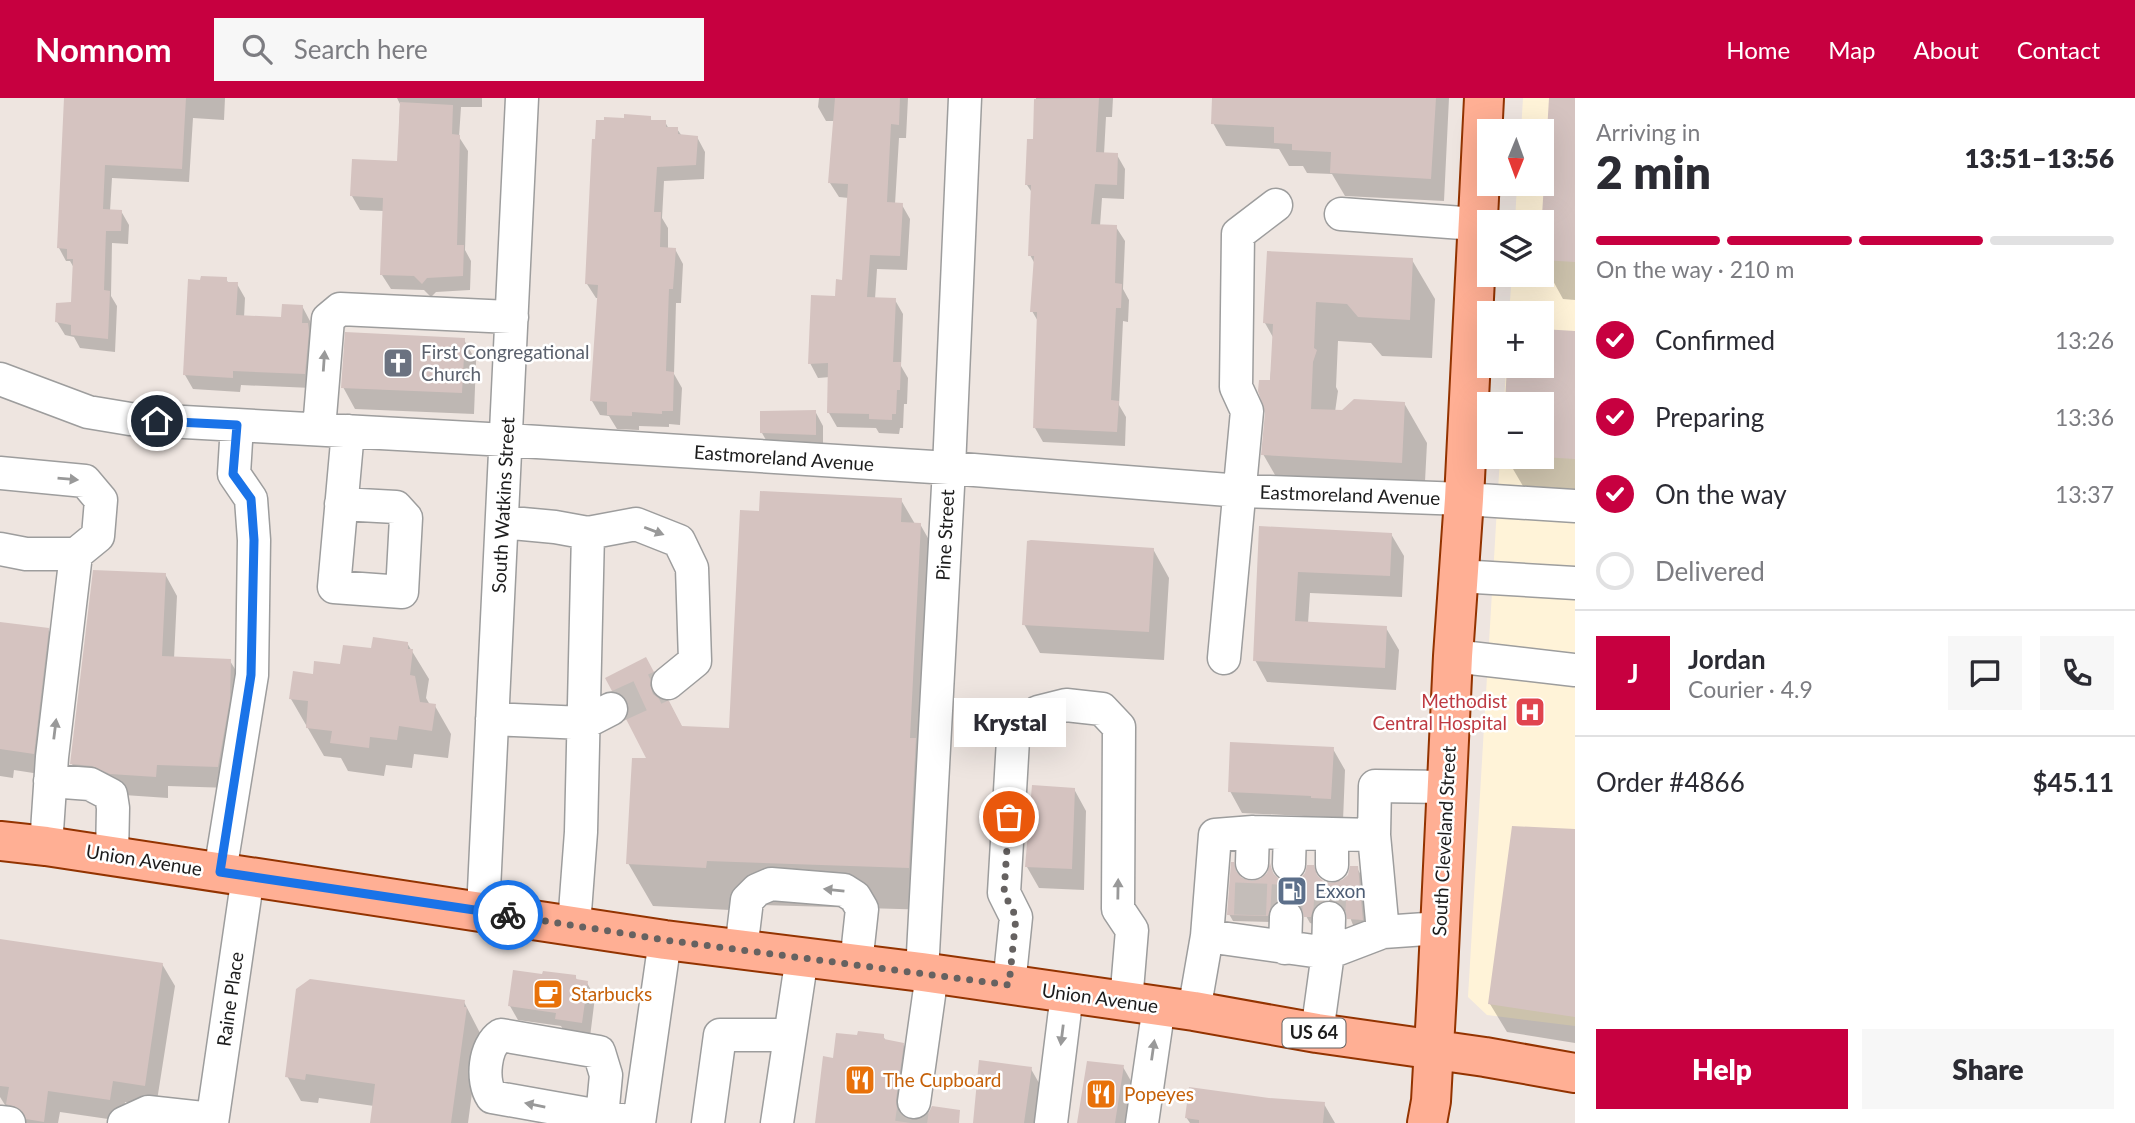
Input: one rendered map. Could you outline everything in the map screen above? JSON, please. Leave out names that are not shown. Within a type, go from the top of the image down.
[{"type":"main road","name":"South Cleveland Street","points":[[1427,1123],[1434,1050],[1484,98]]},
{"type":"main road","name":"Union Avenue","points":[[0,841],[665,940],[1159,1006],[1317,1034],[1575,1073]]},
{"type":"street","name":"South Watkins Street","points":[[483,911],[522,98]]},
{"type":"street","name":"Pine Street","points":[[914,1102],[927,973],[965,98]]},
{"type":"street","points":[[1224,658],[1247,411],[1236,387],[1238,234],[1276,205]]},
{"type":"street","points":[[1341,214],[1476,224]]},
{"type":"street","points":[[341,504],[333,430],[327,318],[340,309],[512,317]]},
{"type":"street","name":"Eastmoreland Avenue","points":[[0,379],[88,412],[130,419],[949,468],[1241,491],[1575,506]]},
{"type":"street","name":"Raine Place","points":[[212,1121],[251,675],[254,540],[251,499],[233,474],[237,425]]},
{"type":"street","points":[[0,474],[85,481],[101,500],[98,536],[76,554],[26,554],[0,550]]},
{"type":"street","points":[[502,522],[588,533],[636,524],[679,541],[692,568],[695,661],[668,683]]},
{"type":"street","points":[[574,925],[581,832],[597,716],[588,533]]},
{"type":"street","points":[[46,846],[50,781],[76,554]]},
{"type":"street","points":[[1458,576],[1575,583]]},
{"type":"street","points":[[1453,656],[1575,670]]},
{"type":"street","points":[[1009,985],[1016,917],[1004,893],[1013,740],[1038,712],[1066,705],[1102,709],[1119,727],[1118,909],[1132,930],[1159,1006]]},
{"type":"street","points":[[492,719],[597,716]]},
{"type":"street","points":[[50,781],[90,784],[111,795],[111,856]]},
{"type":"street","points":[[1383,932],[1374,835],[1375,786],[1446,787]]},
{"type":"street","points":[[1145,1108],[1159,1006],[1207,936],[1215,835],[1253,847],[1290,833],[1374,835]]},
{"type":"street","points":[[1289,864],[1290,833]]},
{"type":"street","points":[[1332,834],[1332,865]]},
{"type":"street","points":[[741,950],[747,900],[757,890],[771,884],[844,890],[855,897],[862,909],[856,964]]},
{"type":"street","points":[[1285,948],[1286,916]]},
{"type":"street","points":[[1317,1034],[1328,953],[1329,918]]},
{"type":"street","points":[[1207,936],[1250,929],[1285,948],[1328,953],[1383,932],[1440,928]]},
{"type":"street","points":[[602,1117],[639,1123],[665,940]]},
{"type":"street","points":[[777,1123],[802,957]]},
{"type":"street","points":[[1051,1123],[1067,993]]},
{"type":"street","points":[[708,1123],[720,1035],[790,1035]]},
{"type":"street","points":[[125,1123],[148,1112],[212,1121]]},
{"type":"street","points":[[0,1122],[9,1123]]},
{"type":"shaded area","name":"Methodist Central Hospital","points":[[1523,98],[1575,98],[1575,1026],[1487,1015],[1468,997],[1499,469],[1554,469],[1554,392],[1505,392],[1505,378],[1554,378],[1554,301],[1510,301],[1511,287],[1554,287],[1554,210],[1516,210],[1516,196],[1554,196],[1554,119],[1522,119]]},
{"type":"building","points":[[64,98],[186,98],[182,169],[105,165],[103,209],[122,210],[121,231],[106,231],[104,290],[110,291],[108,339],[71,335],[71,325],[55,322],[56,303],[71,302],[73,259],[67,259],[67,249],[57,248]]},
{"type":"building","points":[[835,98],[900,98],[899,125],[891,124],[887,202],[903,203],[900,256],[870,255],[867,297],[896,298],[893,362],[901,362],[900,390],[897,390],[896,414],[892,414],[892,420],[869,419],[869,414],[827,413],[828,363],[808,364],[811,295],[835,296],[836,279],[842,280],[848,184],[828,183]]},
{"type":"building","points":[[1099,98],[1096,152],[1118,153],[1117,185],[1095,184],[1091,224],[1117,225],[1115,283],[1122,284],[1121,308],[1116,308],[1111,400],[1119,401],[1117,432],[1033,428],[1037,312],[1030,312],[1034,256],[1028,256],[1031,185],[1025,185],[1027,139],[1033,139],[1034,99]]},
{"type":"building","points":[[1212,98],[1436,98],[1431,179],[1330,173],[1331,152],[1292,150],[1292,144],[1274,143],[1274,127],[1211,124]]},
{"type":"building","points":[[1549,98],[1575,98],[1575,262],[1554,261],[1554,210],[1542,210],[1543,196],[1554,196],[1554,119],[1548,119]]},
{"type":"building","points":[[400,102],[453,105],[452,134],[460,135],[457,245],[464,245],[463,276],[427,278],[422,284],[414,276],[380,275],[383,198],[350,196],[352,159],[397,161]]},
{"type":"building","points":[[624,114],[651,116],[651,120],[666,120],[666,127],[678,127],[678,134],[698,136],[696,165],[657,167],[654,212],[661,212],[660,247],[676,248],[673,289],[669,289],[666,371],[674,372],[673,411],[662,411],[662,414],[632,412],[632,416],[607,415],[607,402],[590,401],[598,285],[585,284],[592,139],[595,139],[596,120],[604,120],[604,117],[624,118]]},
{"type":"building","points":[[1267,251],[1413,258],[1410,320],[1358,317],[1347,304],[1316,302],[1314,348],[1317,350],[1313,362],[1311,409],[1342,410],[1354,399],[1405,402],[1402,463],[1261,455],[1265,413],[1258,391],[1259,380],[1270,380],[1273,324],[1263,323]]},
{"type":"building","points":[[201,276],[227,277],[227,282],[238,282],[236,315],[281,317],[282,304],[303,305],[302,323],[308,323],[309,331],[305,374],[233,371],[233,378],[183,375],[188,279],[200,280]]},
{"type":"building","points":[[1554,330],[1575,331],[1575,459],[1554,458],[1554,392],[1506,392],[1506,378],[1554,378]]},
{"type":"building","name":"First Congregational Church","points":[[345,332],[465,338],[462,393],[341,388]]},
{"type":"building","points":[[816,410],[816,435],[760,433],[760,411]]},
{"type":"building","points":[[760,491],[902,498],[901,522],[921,523],[910,738],[916,738],[909,868],[707,861],[706,868],[626,864],[632,758],[646,758],[626,719],[628,701],[621,694],[612,691],[605,678],[646,657],[654,672],[650,685],[653,694],[661,700],[669,701],[682,726],[729,728],[740,510],[759,511]]},
{"type":"building","points":[[1259,526],[1392,533],[1390,576],[1298,572],[1295,621],[1387,626],[1385,668],[1253,661]]},
{"type":"building","points":[[1027,541],[1154,548],[1149,632],[1022,625]]},
{"type":"building","points":[[93,570],[166,573],[162,656],[231,659],[230,699],[218,767],[157,765],[156,777],[110,774],[92,766],[70,764]]},
{"type":"building","points":[[0,622],[49,628],[34,754],[0,749]]},
{"type":"building","points":[[373,637],[408,642],[408,649],[413,649],[410,675],[415,676],[420,702],[436,704],[432,731],[399,726],[397,740],[370,737],[369,748],[330,743],[332,731],[306,728],[308,701],[289,699],[293,671],[313,674],[314,661],[340,664],[343,645],[371,648]]},
{"type":"building","points":[[1230,742],[1334,747],[1331,799],[1228,792]]},
{"type":"building","points":[[1032,785],[1075,788],[1072,869],[1025,867]]},
{"type":"building","points":[[1512,826],[1575,829],[1575,1017],[1488,1004]]},
{"type":"building","points":[[1231,862],[1234,862],[1236,871],[1242,878],[1252,881],[1267,873],[1270,863],[1273,873],[1288,882],[1298,880],[1305,873],[1307,865],[1314,865],[1317,875],[1323,881],[1331,883],[1348,875],[1350,866],[1358,866],[1363,920],[1347,919],[1345,909],[1338,902],[1330,900],[1320,902],[1313,909],[1311,917],[1304,917],[1296,902],[1286,899],[1271,907],[1268,916],[1227,915]]},
{"type":"building","points":[[0,939],[163,963],[145,1086],[113,1081],[110,1100],[48,1091],[44,1122],[26,1119],[20,1109],[6,1104],[9,1087],[0,1086]]},
{"type":"building","name":"Starbucks","points":[[513,970],[576,975],[576,979],[588,981],[582,1023],[555,1019],[556,1013],[508,1006]]},
{"type":"building","points":[[310,979],[465,1000],[464,1007],[467,1007],[451,1123],[370,1123],[375,1084],[306,1074],[305,1080],[285,1077],[296,989]]},
{"type":"building","name":"The Cupboard","points":[[858,1031],[884,1034],[884,1039],[904,1043],[896,1100],[897,1109],[902,1116],[911,1120],[920,1119],[928,1114],[932,1106],[960,1110],[959,1123],[815,1123],[823,1056],[833,1058],[836,1033],[857,1035]]},
{"type":"building","points":[[979,1060],[1032,1067],[1024,1123],[973,1123]]},
{"type":"building","name":"Popeyes","points":[[1087,1061],[1124,1065],[1115,1123],[1077,1123]]},
{"type":"building","points":[[1189,1087],[1269,1098],[1325,1102],[1323,1123],[1199,1123],[1199,1120],[1185,1118]]},
{"type":"tunnel","points":[[611,709],[668,683]]},
{"type":"tunnel","points":[[1250,915],[1252,863]]},
{"type":"tunnel","points":[[1286,917],[1289,864]]},
{"type":"tunnel","points":[[1329,918],[1332,865]]},
{"type":"tunnel","points":[[911,1123],[914,1102]]},
{"type":"way so far","points":[[508,915],[665,940],[1009,985],[1016,917],[1004,893],[1009,817]]},
{"type":"place","name":"First Congregational Church","points":[[398,363]]},
{"type":"place","name":"Methodist Central Hospital","points":[[1530,712]]},
{"type":"place","name":"Krystal","points":[[1009,817]]},
{"type":"place","name":"Exxon","points":[[1292,891]]},
{"type":"place","name":"Starbucks","points":[[548,994]]},
{"type":"place","name":"The Cupboard","points":[[860,1080]]},
{"type":"place","name":"Popeyes","points":[[1101,1094]]},
{"type":"route","points":[[157,421],[237,425],[233,474],[251,499],[254,540],[251,675],[220,872],[508,915]]}]
